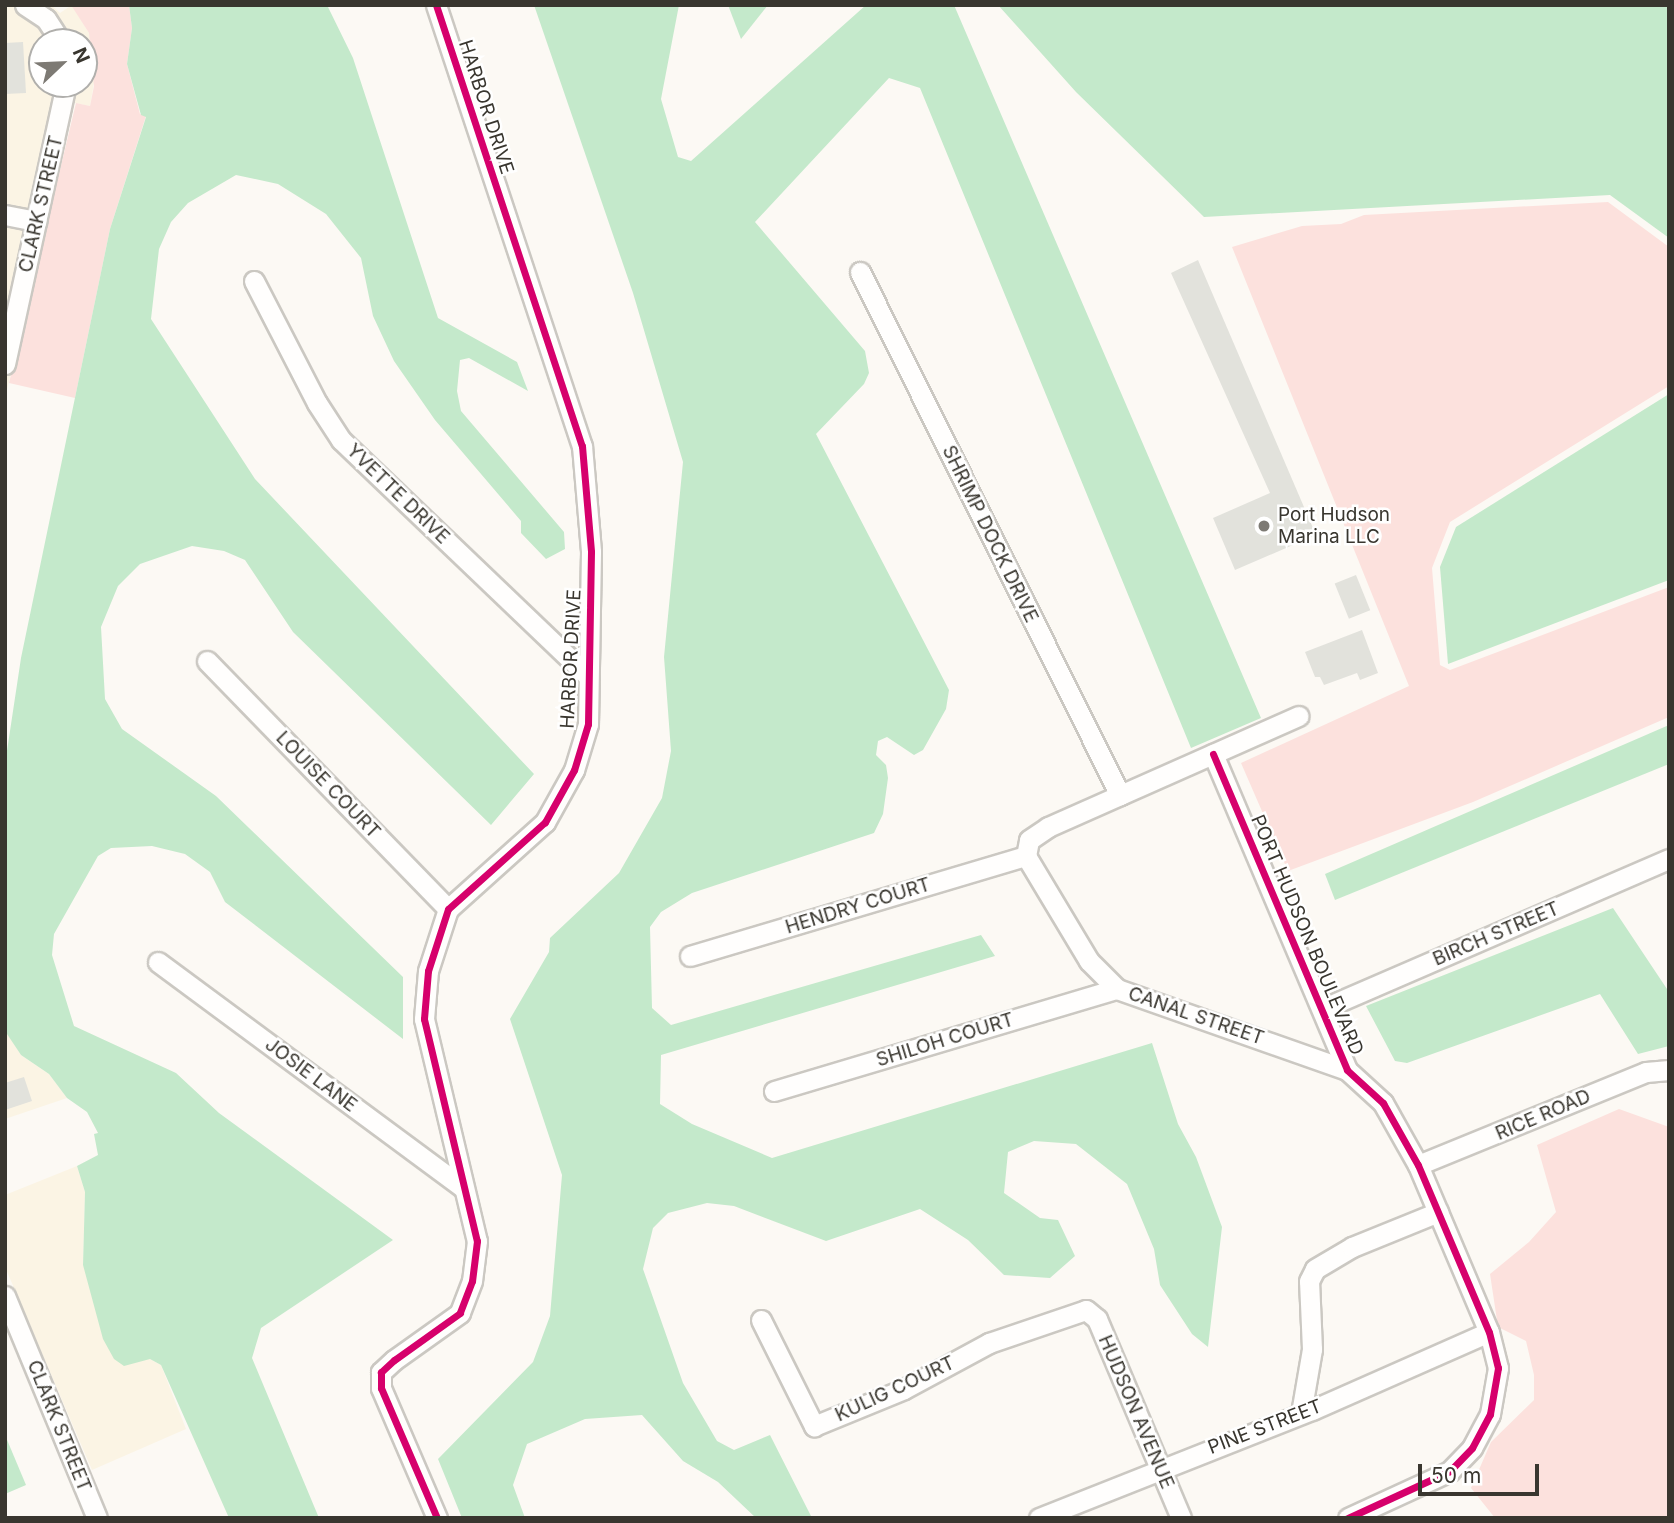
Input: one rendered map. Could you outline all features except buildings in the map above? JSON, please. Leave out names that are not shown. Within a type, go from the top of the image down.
[{"type":"street","points":[[25,5],[46,19],[52,28]]},
{"type":"street","name":"HARBOR DRIVE","points":[[436,5],[582,446],[592,552],[586,674],[587,724],[574,770],[545,821],[448,909],[428,971],[424,1019],[477,1241],[472,1281],[460,1313],[381,1372],[381,1388],[437,1518]]},
{"type":"street","name":"CLARK STREET","points":[[5,364],[63,98]]},
{"type":"street","points":[[5,215],[36,221]]},
{"type":"street","name":"SHRIMP DOCK DRIVE","points":[[860,272],[1120,795]]},
{"type":"street","name":"YVETTE DRIVE","points":[[254,281],[317,403],[341,440],[586,674]]},
{"type":"street","name":"LOUISE COURT","points":[[207,660],[448,909]]},
{"type":"street","points":[[1026,856],[1029,840],[1048,827],[1298,716]]},
{"type":"street","name":"PORT HUDSON BOULEVARD","points":[[1213,754],[1348,1070],[1384,1103],[1418,1165],[1489,1332],[1498,1368],[1490,1414],[1472,1448],[1450,1471],[1426,1485],[1348,1518]]},
{"type":"street","name":"HENDRY COURT","points":[[690,956],[1026,856]]},
{"type":"street","name":"CANAL STREET","points":[[1026,856],[1089,961],[1117,989],[1348,1070]]},
{"type":"street","name":"BIRCH STREET","points":[[1322,1009],[1669,859]]},
{"type":"street","name":"JOSIE LANE","points":[[158,962],[463,1188]]},
{"type":"street","name":"SHILOH COURT","points":[[774,1091],[1117,989]]},
{"type":"street","name":"RICE ROAD","points":[[1418,1165],[1646,1072],[1669,1070]]},
{"type":"street","points":[[1301,1413],[1312,1349],[1309,1281],[1315,1269],[1352,1248],[1438,1212]]},
{"type":"street","name":"CLARK STREET","points":[[5,1296],[11,1324],[97,1518]]},
{"type":"street","name":"KULIG COURT","points":[[761,1320],[814,1426],[904,1389],[989,1343],[1086,1310]]},
{"type":"street","name":"HUDSON AVENUE","points":[[1086,1310],[1097,1319],[1181,1518]]},
{"type":"street","name":"PINE STREET","points":[[1039,1518],[1158,1467],[1301,1413],[1489,1332]]},
{"type":"shaded area","points":[[5,5],[51,5],[60,13],[72,5],[86,28],[28,28],[28,98],[91,98],[90,106],[75,103],[5,398]]},
{"type":"shaded area","points":[[71,5],[129,5],[132,28],[127,64],[140,114],[146,116],[110,229],[75,398],[9,383],[76,103],[90,106],[92,98],[98,98],[98,28],[86,28]]},
{"type":"shaded area","points":[[129,5],[327,5],[353,58],[438,318],[517,362],[528,391],[469,358],[460,360],[457,391],[461,411],[564,532],[565,549],[546,559],[521,533],[521,521],[435,420],[394,361],[373,316],[361,258],[326,214],[278,184],[236,175],[188,203],[171,222],[159,249],[151,319],[255,479],[534,774],[491,825],[293,632],[245,560],[224,551],[192,546],[140,564],[118,586],[101,627],[105,699],[122,729],[216,796],[403,977],[403,1039],[225,902],[210,872],[185,854],[152,846],[111,848],[98,856],[54,934],[52,955],[74,1026],[176,1073],[219,1113],[393,1240],[261,1328],[252,1358],[319,1518],[229,1518],[161,1365],[150,1359],[124,1366],[114,1359],[103,1339],[83,1265],[85,1192],[77,1166],[98,1155],[94,1134],[98,1133],[87,1112],[67,1098],[49,1074],[21,1055],[5,1031],[5,764],[21,658],[110,229],[146,117],[141,115],[127,64],[132,28]]},
{"type":"shaded area","points":[[534,5],[679,5],[661,99],[678,157],[691,161],[866,5],[954,5],[1261,718],[1191,748],[920,88],[889,78],[755,222],[865,351],[869,373],[864,384],[816,434],[949,690],[946,709],[923,750],[914,755],[887,737],[878,741],[876,755],[886,765],[888,778],[883,814],[874,833],[692,893],[661,912],[650,927],[652,1008],[671,1025],[981,935],[995,956],[661,1055],[660,1104],[692,1124],[772,1158],[1152,1043],[1178,1124],[1196,1157],[1222,1227],[1208,1347],[1192,1334],[1160,1285],[1154,1249],[1127,1184],[1076,1144],[1034,1141],[1008,1152],[1004,1193],[1040,1218],[1058,1220],[1075,1256],[1050,1278],[1004,1275],[968,1240],[920,1209],[826,1241],[734,1206],[707,1203],[668,1213],[653,1228],[643,1269],[683,1383],[717,1441],[734,1450],[770,1435],[812,1518],[756,1518],[718,1482],[683,1461],[642,1415],[585,1419],[527,1444],[513,1485],[525,1518],[462,1518],[438,1459],[533,1362],[550,1316],[562,1175],[510,1019],[549,952],[550,938],[619,873],[662,798],[671,751],[664,657],[683,462],[633,293]]},
{"type":"shaded area","points":[[728,5],[768,5],[741,39]]},
{"type":"shaded area","points":[[998,5],[1669,5],[1669,238],[1610,195],[1204,217],[1076,92]]},
{"type":"shaded area","points":[[1608,202],[1669,247],[1669,386],[1450,522],[1432,568],[1440,665],[1450,670],[1669,587],[1669,717],[1473,802],[1288,871],[1241,763],[1409,686],[1232,247],[1302,226],[1341,224],[1364,215]]},
{"type":"shaded area","points":[[1669,394],[1669,580],[1448,664],[1440,567],[1456,527]]},
{"type":"shaded area","points":[[1669,725],[1669,764],[1335,900],[1325,874]]},
{"type":"shaded area","points":[[1613,908],[1669,992],[1669,1046],[1638,1054],[1600,994],[1407,1063],[1395,1061],[1366,1006]]},
{"type":"shaded area","points":[[5,1030],[21,1055],[49,1074],[67,1098],[5,1119]]},
{"type":"shaded area","points":[[1619,1109],[1669,1127],[1669,1518],[1495,1518],[1471,1488],[1491,1442],[1534,1400],[1534,1375],[1526,1341],[1498,1327],[1490,1274],[1529,1242],[1556,1212],[1537,1145]]},
{"type":"shaded area","points":[[77,1166],[85,1192],[83,1265],[150,1359],[161,1365],[186,1429],[92,1470],[5,1267],[5,1195]]},
{"type":"shaded area","points":[[5,1435],[26,1485],[5,1494]]},
{"type":"cycle path","points":[[436,5],[582,446],[591,552],[588,724],[574,770],[545,822],[448,909],[428,971],[424,1019],[477,1241],[472,1281],[460,1313],[381,1372],[381,1388],[437,1518]]},
{"type":"cycle path","points":[[1213,754],[1347,1070],[1383,1103],[1418,1165],[1489,1332],[1498,1368],[1490,1414],[1472,1448],[1450,1471],[1348,1518]]},
{"type":"place","name":"Port Hudson Marina LLC","points":[[1264,526]]}]
